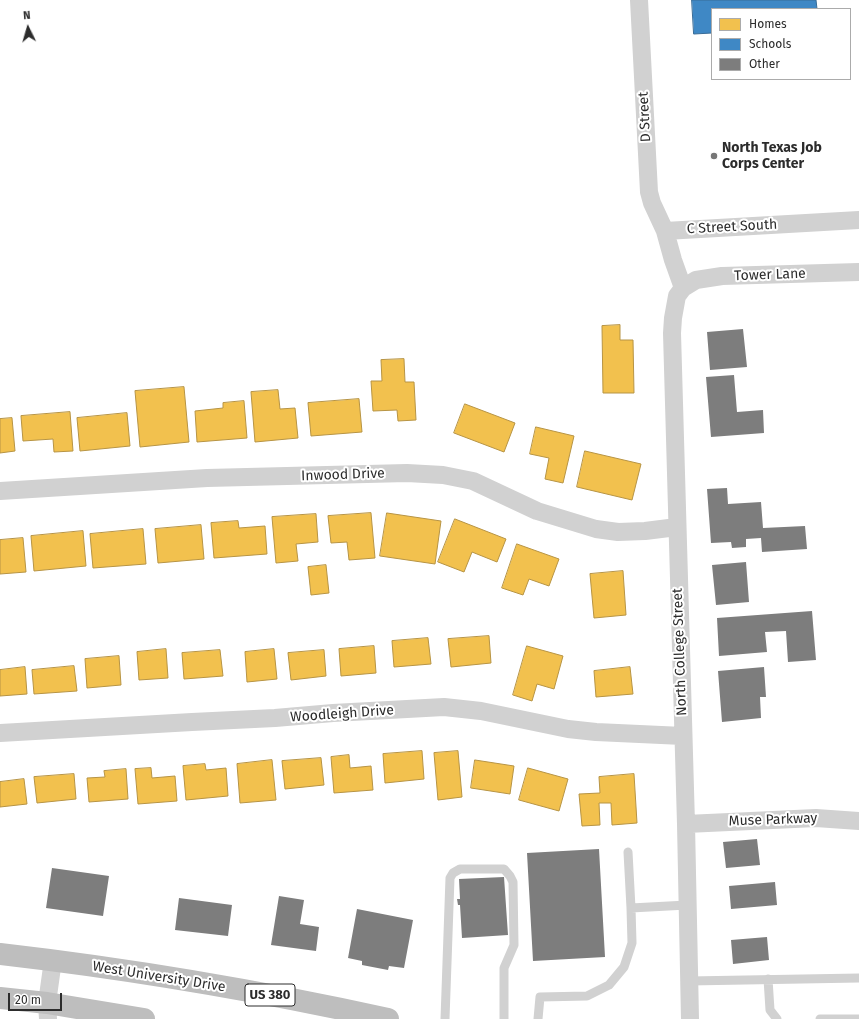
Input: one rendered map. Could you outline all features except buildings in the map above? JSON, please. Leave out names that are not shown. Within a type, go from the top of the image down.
[{"type":"highway","name":"West University Drive","points":[[0,954],[53,960],[177,979],[376,1018]]},
{"type":"highway","points":[[0,998],[47,1011],[144,1019]]},
{"type":"street","name":"D Street","points":[[640,0],[650,192],[652,203],[665,231]]},
{"type":"street","name":"C Street South","points":[[683,288],[665,231],[859,220]]},
{"type":"street","name":"Tower Lane","points":[[683,288],[696,280],[722,276],[859,272]]},
{"type":"street","name":"North College Street","points":[[683,288],[677,296],[672,333],[690,1019]]},
{"type":"street","name":"Inwood Drive","points":[[0,491],[208,478],[407,472],[460,477],[473,481],[537,510],[596,529],[618,532],[645,531],[677,527]]},
{"type":"street","name":"Woodleigh Drive","points":[[0,733],[444,707],[481,711],[568,730],[683,736]]},
{"type":"street","name":"Muse Parkway","points":[[686,824],[816,818],[859,821]]},
{"type":"street","points":[[47,1011],[53,960]]},
{"type":"lane","points":[[538,1019],[540,998],[587,996],[609,985],[624,967],[632,943],[628,852]]},
{"type":"lane","points":[[445,1019],[450,878],[453,873],[460,869],[504,869],[513,882],[514,945],[504,968],[504,1019]]},
{"type":"lane","points":[[631,908],[687,905]]},
{"type":"lane","points":[[689,981],[859,978]]},
{"type":"lane","points":[[768,979],[770,1010],[777,1019]]},
{"type":"lane","points":[[820,1019],[859,1019]]},
{"type":"place","name":"North Texas Job Corps Center","points":[[714,156]]}]
